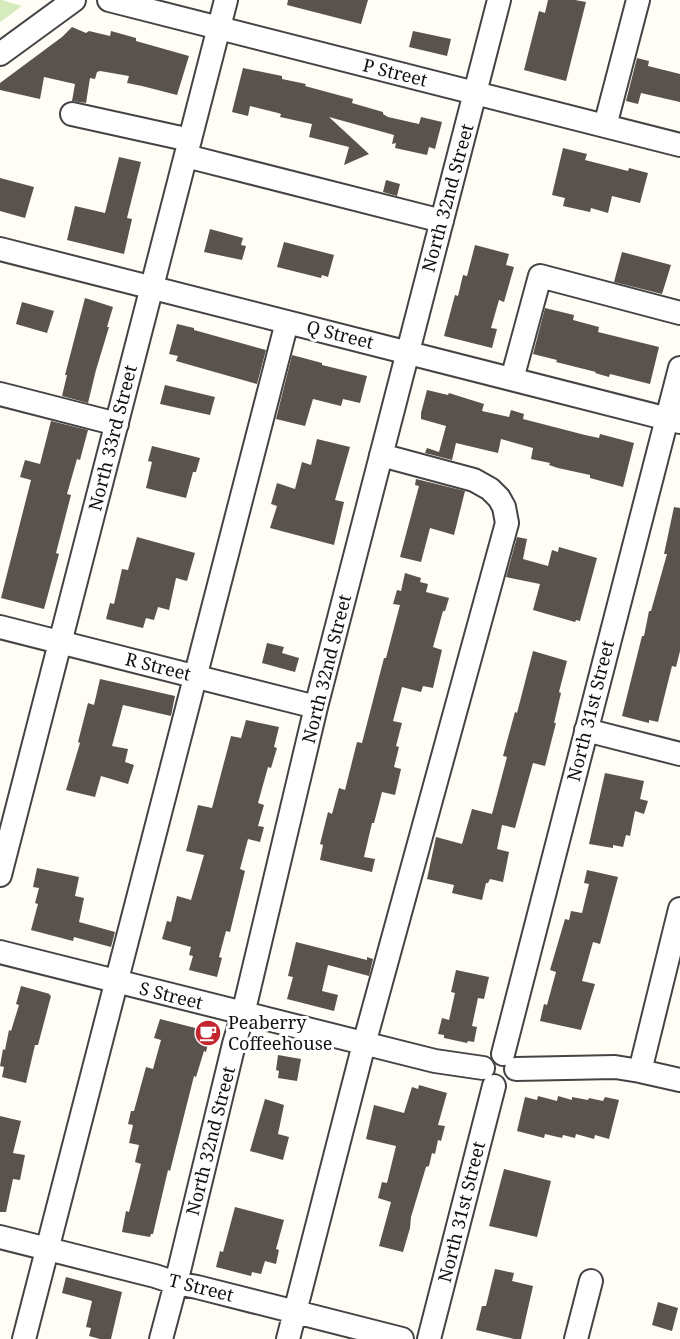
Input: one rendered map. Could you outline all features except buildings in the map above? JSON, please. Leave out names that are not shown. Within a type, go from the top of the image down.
[{"type":"street","points":[[0,54],[74,0]]},
{"type":"street","name":"P Street","points":[[109,0],[680,145]]},
{"type":"street","name":"North 33rd Street","points":[[0,875],[226,0]]},
{"type":"street","name":"North 32nd Street","points":[[161,1339],[243,1014],[316,707],[499,0]]},
{"type":"street","points":[[605,126],[638,0]]},
{"type":"street","points":[[72,114],[442,221]]},
{"type":"street","name":"Q Street","points":[[0,249],[673,420]]},
{"type":"street","points":[[512,379],[540,276],[680,313]]},
{"type":"street","points":[[24,1339],[287,322]]},
{"type":"street","name":"North 31st Street","points":[[509,1062],[586,730],[673,420],[680,368]]},
{"type":"street","points":[[1,398],[117,424]]},
{"type":"street","points":[[288,1339],[364,1044],[507,523],[504,507],[499,498],[490,489],[474,480],[381,455]]},
{"type":"street","name":"R Street","points":[[0,627],[316,707]]},
{"type":"street","points":[[586,730],[680,754]]},
{"type":"street","points":[[640,1071],[680,909]]},
{"type":"street","name":"S Street","points":[[0,952],[435,1061],[488,1077]]},
{"type":"street","points":[[509,1062],[515,1075],[509,1083],[499,1087],[488,1077],[488,1058],[497,1054],[509,1062],[615,1067],[680,1080]]},
{"type":"street","name":"North 31st Street","points":[[429,1339],[488,1077]]},
{"type":"street","name":"T Street","points":[[0,1237],[402,1339]]},
{"type":"street","points":[[576,1339],[591,1281]]},
{"type":"green space","points":[[0,0],[2,0],[22,6],[0,22]]},
{"type":"place","name":"Peaberry Coffeehouse","points":[[208,1033]]}]
